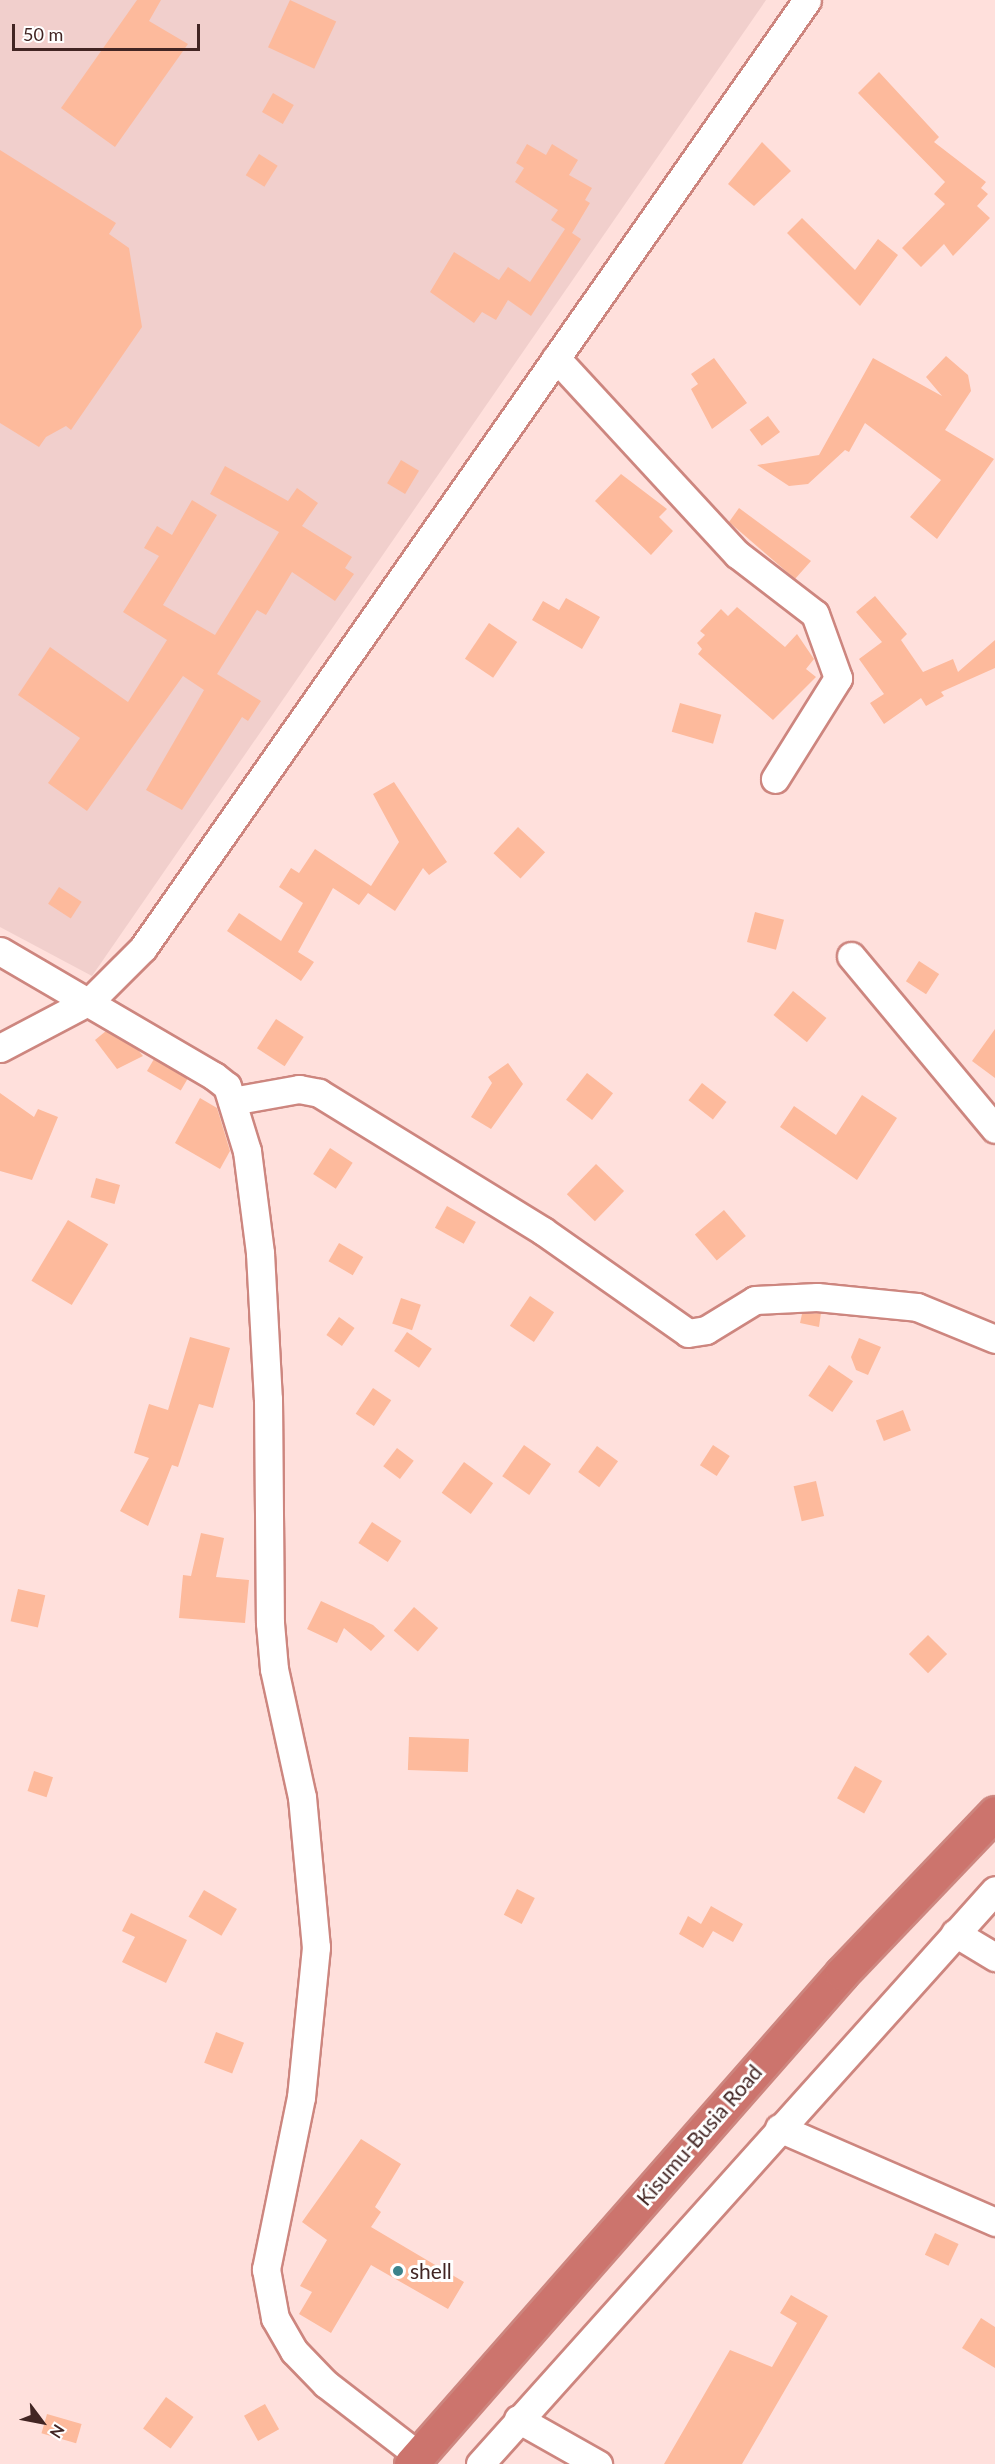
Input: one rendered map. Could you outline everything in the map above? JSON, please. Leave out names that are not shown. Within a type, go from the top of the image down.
[{"type":"highway","name":"Kisumu-Busia Road","points":[[414,2460],[842,1973],[995,1813]]},
{"type":"street","points":[[0,1048],[91,1000],[143,948],[807,0]]},
{"type":"street","points":[[556,358],[737,554],[815,614],[838,678],[775,779]]},
{"type":"street","points":[[0,951],[91,1000],[214,1076],[232,1101],[247,1151],[260,1253],[274,1669],[303,1797],[316,1947],[301,2097],[266,2269],[275,2318],[294,2350],[326,2384],[414,2460]]},
{"type":"street","points":[[851,956],[995,1129]]},
{"type":"street","points":[[232,1101],[299,1089],[319,1093],[543,1231],[688,1333],[706,1330],[755,1300],[817,1298],[917,1307],[995,1340]]},
{"type":"street","points":[[480,2464],[779,2128],[995,1890]]},
{"type":"street","points":[[955,1933],[995,1957]]},
{"type":"street","points":[[779,2128],[995,2222]]},
{"type":"street","points":[[518,2419],[598,2464]]},
{"type":"shaded area","points":[[0,0],[766,0],[92,976],[0,927]]},
{"type":"building","points":[[137,0],[161,0],[149,21],[188,44],[115,147],[61,108]]},
{"type":"building","points":[[290,0],[336,22],[314,69],[268,47]]},
{"type":"building","points":[[879,72],[939,137],[934,142],[986,182],[981,188],[988,194],[977,206],[990,218],[953,256],[944,244],[921,267],[902,248],[945,204],[934,194],[945,182],[858,93]]},
{"type":"building","points":[[273,93],[294,105],[283,124],[262,112]]},
{"type":"building","points":[[762,142],[791,171],[754,206],[728,184]]},
{"type":"building","points":[[527,144],[546,155],[552,144],[578,160],[569,175],[592,188],[585,200],[590,203],[572,233],[581,239],[531,316],[508,300],[496,320],[482,312],[474,323],[430,292],[454,252],[499,280],[508,267],[530,282],[565,229],[551,220],[558,210],[515,182],[524,168],[516,163]]},
{"type":"building","points":[[0,150],[116,223],[109,234],[129,248],[142,327],[71,430],[66,426],[46,437],[39,447],[0,423]]},
{"type":"building","points":[[259,154],[278,166],[264,187],[246,175]]},
{"type":"building","points":[[802,218],[855,270],[878,239],[898,255],[860,306],[787,233]]},
{"type":"building","points":[[946,356],[968,375],[971,391],[945,430],[994,459],[937,539],[910,517],[941,480],[865,423],[849,452],[845,450],[808,484],[789,486],[757,465],[819,455],[873,358],[942,396],[926,377]]},
{"type":"building","points":[[714,358],[747,403],[712,429],[691,389],[698,384],[691,374]]},
{"type":"building","points":[[768,416],[780,432],[762,446],[750,430]]},
{"type":"building","points":[[401,460],[419,471],[405,494],[387,483]]},
{"type":"building","points":[[225,466],[288,501],[297,488],[318,503],[302,526],[352,557],[345,568],[354,574],[335,601],[292,572],[266,615],[257,610],[217,674],[261,701],[248,721],[242,717],[182,810],[146,790],[204,690],[183,676],[87,811],[48,783],[80,738],[18,695],[50,647],[128,702],[167,640],[123,612],[159,556],[144,548],[157,526],[172,535],[192,500],[217,515],[163,605],[215,635],[279,532],[210,494]]},
{"type":"building","points":[[621,474],[667,509],[659,517],[673,531],[651,555],[595,501]]},
{"type":"building","points":[[739,508],[811,561],[795,579],[729,522]]},
{"type":"building","points":[[875,596],[907,634],[901,640],[923,672],[953,659],[958,672],[995,640],[995,668],[941,692],[944,696],[926,706],[921,698],[884,724],[870,703],[884,694],[859,659],[882,642],[856,612]]},
{"type":"building","points":[[566,598],[600,617],[582,649],[532,620],[543,601],[559,610]]},
{"type":"building","points":[[737,607],[785,647],[797,634],[814,659],[806,669],[816,677],[773,720],[698,654],[702,649],[697,643],[705,635],[700,631],[721,609],[728,616]]},
{"type":"building","points":[[489,623],[517,642],[493,678],[465,659]]},
{"type":"building","points":[[680,703],[721,715],[713,744],[672,732]]},
{"type":"building","points":[[394,782],[447,862],[429,875],[423,868],[395,911],[368,893],[359,905],[333,888],[298,952],[314,962],[301,981],[227,931],[239,913],[281,941],[303,903],[279,887],[291,868],[299,873],[315,849],[371,886],[399,842],[373,794]]},
{"type":"building","points":[[518,827],[545,852],[521,879],[493,853]]},
{"type":"building","points":[[59,887],[82,902],[71,918],[48,904]]},
{"type":"building","points":[[755,912],[784,920],[776,950],[747,942]]},
{"type":"building","points":[[919,961],[939,974],[926,994],[906,981]]},
{"type":"building","points":[[793,991],[826,1018],[807,1042],[773,1015]]},
{"type":"building","points":[[276,1019],[304,1037],[285,1066],[257,1048]]},
{"type":"building","points":[[995,1029],[995,1078],[972,1061]]},
{"type":"building","points":[[106,1031],[138,1050],[143,1056],[117,1069],[95,1040]]},
{"type":"building","points":[[154,1059],[188,1078],[181,1091],[147,1071]]},
{"type":"building","points":[[508,1063],[523,1084],[491,1129],[471,1117],[492,1083],[488,1077]]},
{"type":"building","points":[[587,1073],[613,1093],[592,1120],[566,1100]]},
{"type":"building","points":[[702,1083],[726,1102],[713,1119],[688,1100]]},
{"type":"building","points":[[0,1093],[34,1117],[38,1109],[58,1117],[32,1180],[0,1171]]},
{"type":"building","points":[[862,1095],[897,1118],[857,1180],[780,1127],[794,1106],[836,1135]]},
{"type":"building","points":[[200,1098],[217,1108],[230,1151],[220,1169],[175,1143]]},
{"type":"building","points":[[330,1148],[353,1163],[336,1189],[313,1174]]},
{"type":"building","points":[[596,1164],[624,1191],[595,1221],[567,1194]]},
{"type":"building","points":[[96,1178],[120,1185],[115,1204],[90,1197]]},
{"type":"building","points":[[447,1206],[476,1222],[464,1244],[435,1228]]},
{"type":"building","points":[[724,1210],[746,1236],[717,1260],[695,1234]]},
{"type":"building","points":[[68,1220],[108,1244],[72,1305],[31,1281]]},
{"type":"building","points":[[339,1243],[363,1257],[353,1275],[329,1261]]},
{"type":"building","points":[[530,1296],[554,1312],[534,1342],[510,1326]]},
{"type":"building","points":[[401,1298],[421,1305],[412,1330],[392,1324]]},
{"type":"building","points":[[821,1313],[819,1327],[800,1323],[802,1314]]},
{"type":"building","points":[[339,1317],[355,1328],[342,1346],[326,1335]]},
{"type":"building","points":[[407,1332],[432,1349],[419,1368],[394,1351]]},
{"type":"building","points":[[190,1337],[230,1348],[213,1408],[199,1404],[178,1467],[172,1465],[148,1526],[120,1511],[149,1458],[134,1453],[149,1404],[168,1410]]},
{"type":"building","points":[[859,1338],[881,1347],[868,1375],[856,1370],[851,1357]]},
{"type":"building","points":[[829,1365],[853,1381],[832,1412],[808,1396]]},
{"type":"building","points":[[373,1388],[391,1400],[374,1426],[356,1414]]},
{"type":"building","points":[[903,1410],[911,1431],[884,1441],[876,1420]]},
{"type":"building","points":[[524,1445],[551,1464],[529,1495],[502,1476]]},
{"type":"building","points":[[713,1445],[730,1456],[717,1476],[700,1465]]},
{"type":"building","points":[[597,1446],[618,1461],[599,1487],[578,1472]]},
{"type":"building","points":[[397,1448],[414,1461],[400,1479],[383,1466]]},
{"type":"building","points":[[464,1462],[493,1483],[471,1514],[442,1493]]},
{"type":"building","points":[[816,1481],[824,1516],[802,1521],[794,1486]]},
{"type":"building","points":[[372,1522],[401,1541],[388,1562],[358,1543]]},
{"type":"building","points":[[201,1533],[224,1538],[216,1577],[249,1580],[245,1623],[179,1618],[183,1575],[191,1576]]},
{"type":"building","points":[[18,1589],[45,1595],[38,1627],[11,1621]]},
{"type":"building","points":[[321,1601],[373,1625],[385,1636],[371,1651],[344,1628],[337,1643],[307,1629]]},
{"type":"building","points":[[414,1607],[438,1628],[418,1651],[394,1630]]},
{"type":"building","points":[[928,1635],[947,1654],[928,1673],[909,1654]]},
{"type":"building","points":[[409,1737],[469,1739],[468,1772],[408,1770]]},
{"type":"building","points":[[855,1766],[882,1781],[864,1813],[837,1798]]},
{"type":"building","points":[[34,1771],[53,1777],[47,1797],[28,1791]]},
{"type":"building","points":[[517,1889],[535,1898],[522,1924],[504,1915]]},
{"type":"building","points":[[204,1890],[237,1909],[221,1936],[188,1917]]},
{"type":"building","points":[[711,1906],[743,1924],[733,1942],[713,1931],[703,1948],[679,1934],[688,1916],[701,1924]]},
{"type":"building","points":[[131,1913],[187,1940],[166,1983],[122,1962],[135,1937],[122,1931]]},
{"type":"building","points":[[216,2032],[244,2043],[232,2074],[204,2063]]},
{"type":"building","points":[[361,2139],[401,2164],[375,2207],[381,2212],[371,2227],[464,2282],[448,2309],[371,2265],[331,2333],[299,2314],[312,2292],[300,2286],[327,2240],[302,2222]]},
{"type":"building","points":[[935,2233],[959,2244],[948,2266],[925,2255]]},
{"type":"building","points":[[791,2295],[828,2316],[742,2464],[664,2464],[730,2350],[772,2367],[797,2323],[780,2313]]},
{"type":"building","points":[[981,2318],[995,2327],[995,2368],[962,2348]]},
{"type":"building","points":[[166,2397],[194,2417],[171,2449],[143,2429]]},
{"type":"building","points":[[265,2404],[279,2429],[258,2441],[244,2416]]},
{"type":"building","points":[[47,2414],[82,2424],[76,2443],[41,2433]]},
{"type":"place","name":"shell","points":[[398,2271]]}]
